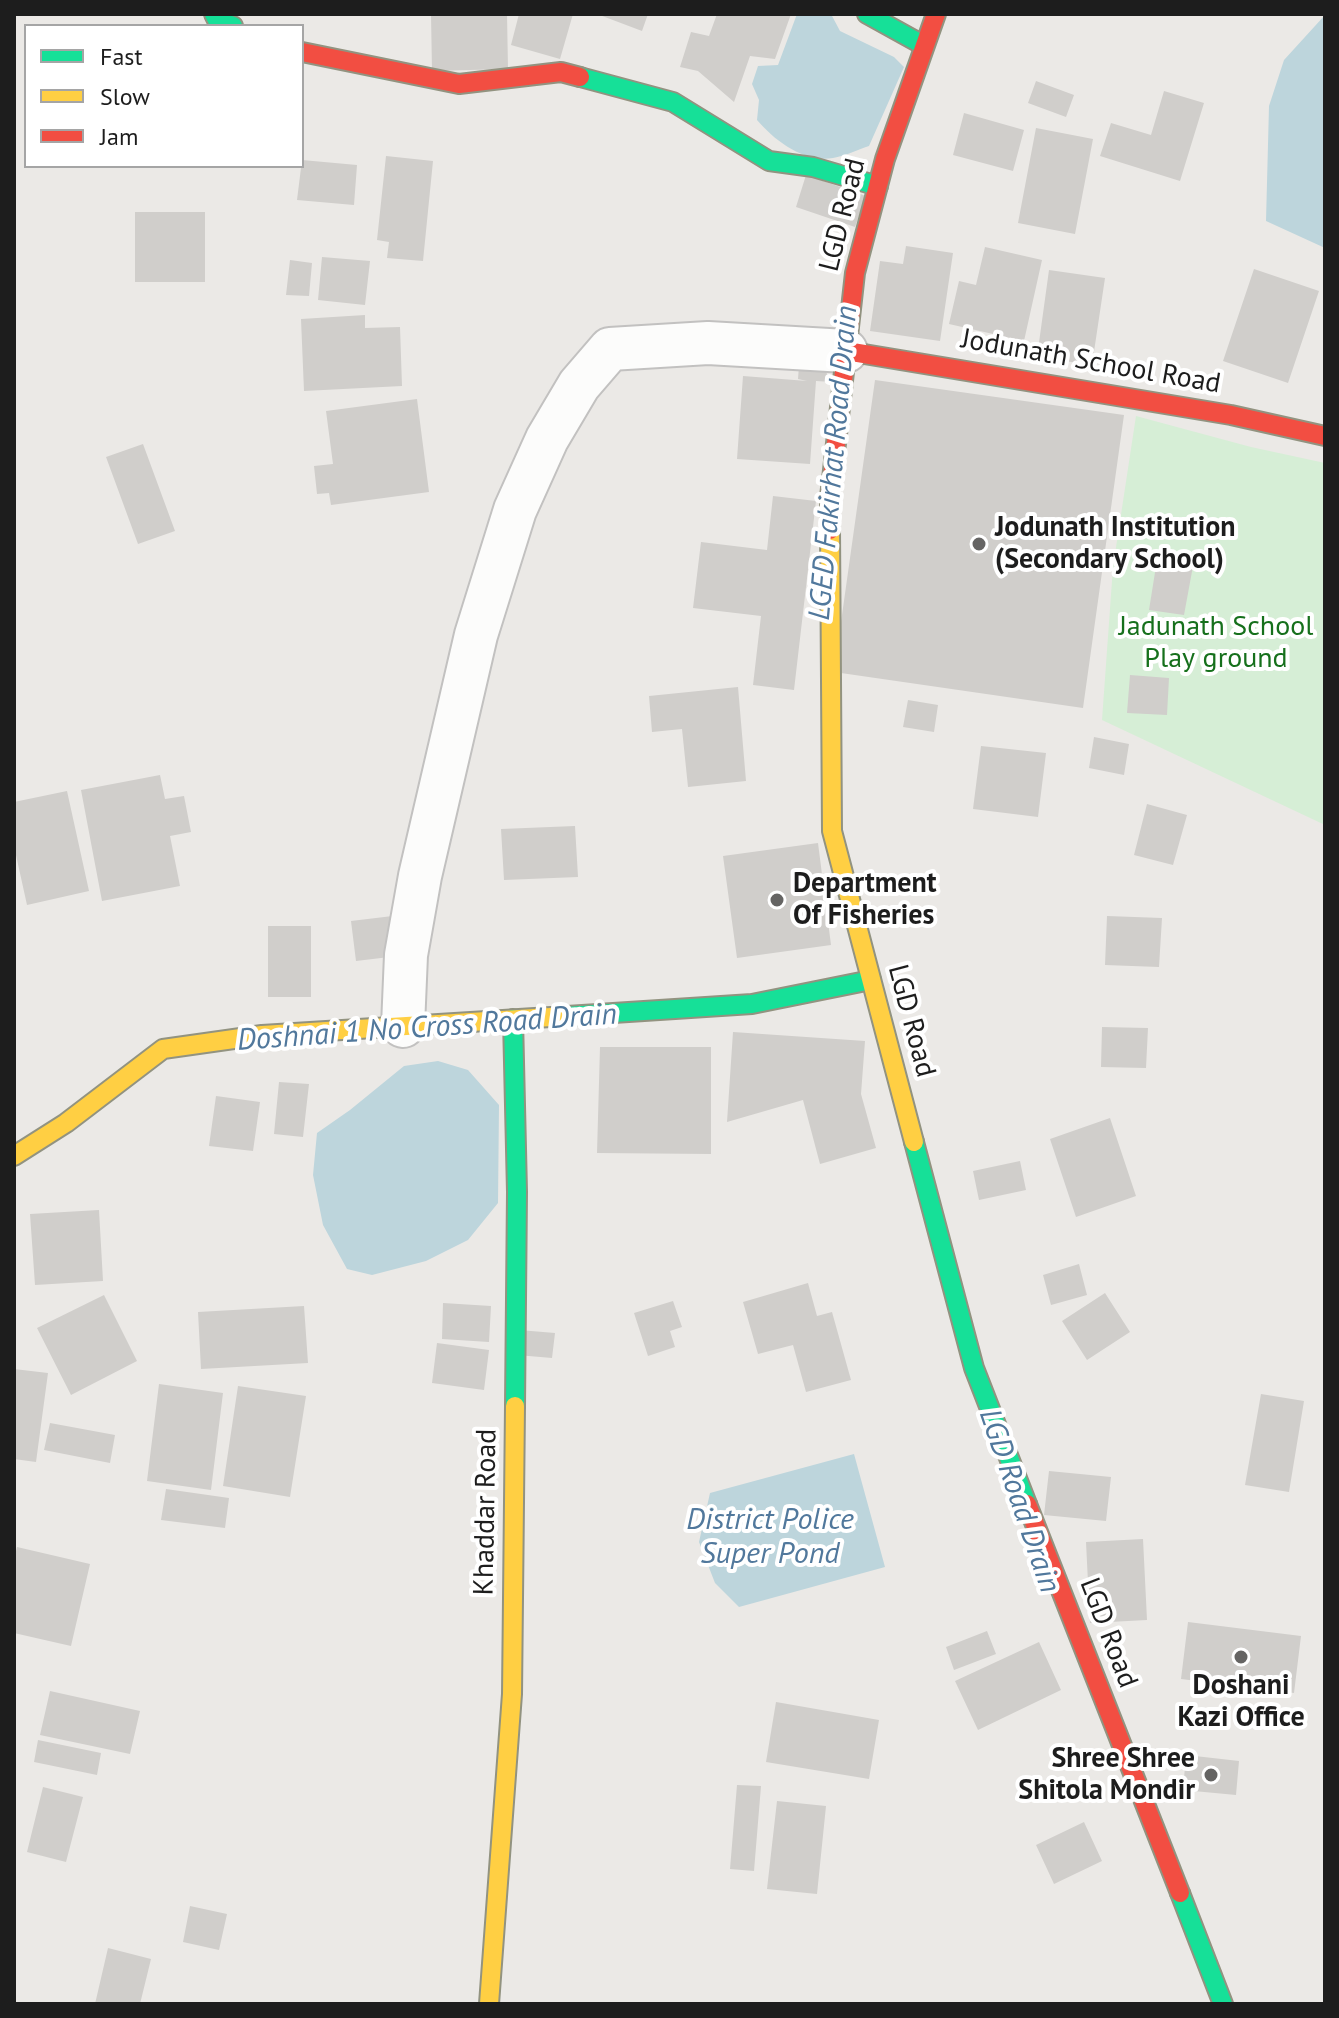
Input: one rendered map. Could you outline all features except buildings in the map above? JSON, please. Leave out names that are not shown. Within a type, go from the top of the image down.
[{"type":"street","points":[[867,14],[923,45]]},
{"type":"street","name":"LGD Road","points":[[936,14],[923,45],[878,186],[855,273],[830,497],[832,831],[974,1368],[1223,2004]]},
{"type":"street","points":[[304,52],[459,84],[561,72],[673,102],[769,161],[813,167],[878,186]]},
{"type":"street","points":[[403,1026],[406,955],[420,876],[476,635],[515,510],[547,439],[579,385],[610,349],[708,343],[846,351]]},
{"type":"street","name":"Jodunath School Road","points":[[846,351],[1231,415],[1325,436]]},
{"type":"street","points":[[14,1156],[66,1123],[163,1049],[262,1035],[752,1004],[871,980]]},
{"type":"street","name":"Khaddar Road","points":[[489,2004],[512,1694],[517,1208],[513,1019]]},
{"type":"green space","name":"Jadunath School Play ground","points":[[1136,416],[1325,463],[1325,825],[1102,720],[1113,567]]},
{"type":"water","points":[[797,14],[831,14],[840,31],[894,57],[904,67],[869,146],[833,158],[811,157],[781,143],[757,120],[759,100],[752,84],[758,66],[778,65]]},
{"type":"water","points":[[1325,15],[1325,248],[1266,221],[1269,106],[1284,60]]},
{"type":"water","points":[[438,1061],[468,1070],[499,1105],[498,1203],[468,1240],[426,1261],[372,1275],[347,1269],[323,1225],[313,1175],[317,1133],[404,1066]]},
{"type":"water","name":"District Police Super Pond","points":[[854,1454],[885,1567],[739,1607],[715,1583],[699,1542],[710,1493]]},
{"type":"traffic: fast","points":[[214,14],[217,20],[228,24]]},
{"type":"traffic: fast","points":[[867,14],[923,45]]},
{"type":"traffic: fast","points":[[580,77],[673,102],[769,161],[813,167],[878,186]]},
{"type":"traffic: fast","points":[[567,1016],[752,1004],[871,980]]},
{"type":"traffic: fast","points":[[513,1019],[517,1192],[515,1406]]},
{"type":"traffic: fast","points":[[914,1142],[974,1368],[1027,1504]]},
{"type":"traffic: fast","points":[[1180,1893],[1223,2004]]},
{"type":"traffic: slow","points":[[830,530],[832,831],[914,1142]]},
{"type":"traffic: slow","points":[[14,1156],[66,1123],[163,1049],[262,1035],[567,1016]]},
{"type":"traffic: slow","points":[[489,2004],[512,1694],[515,1406]]},
{"type":"traffic: jam","points":[[830,530],[830,497],[855,273],[885,159],[936,14]]},
{"type":"traffic: jam","points":[[304,52],[459,84],[561,72],[580,77]]},
{"type":"traffic: jam","points":[[846,351],[1231,415],[1325,436]]},
{"type":"traffic: jam","points":[[1027,1504],[1180,1893]]},
{"type":"place","name":"Jodunath Institution (Secondary School)","points":[[979,544]]},
{"type":"place","name":"Department Of Fisheries","points":[[777,900]]},
{"type":"place","name":"Doshani Kazi Office","points":[[1241,1657]]},
{"type":"place","name":"Shree Shree Shitola Mondir","points":[[1211,1775]]},
{"type":"water label","name":"LGED Fakirhat Road Drain","points":[[834,463]]},
{"type":"water label","name":"Doshnai 1 No Cross Road Drain","points":[[427,1028]]},
{"type":"water label","name":"LGD Road Drain","points":[[1019,1501]]}]
